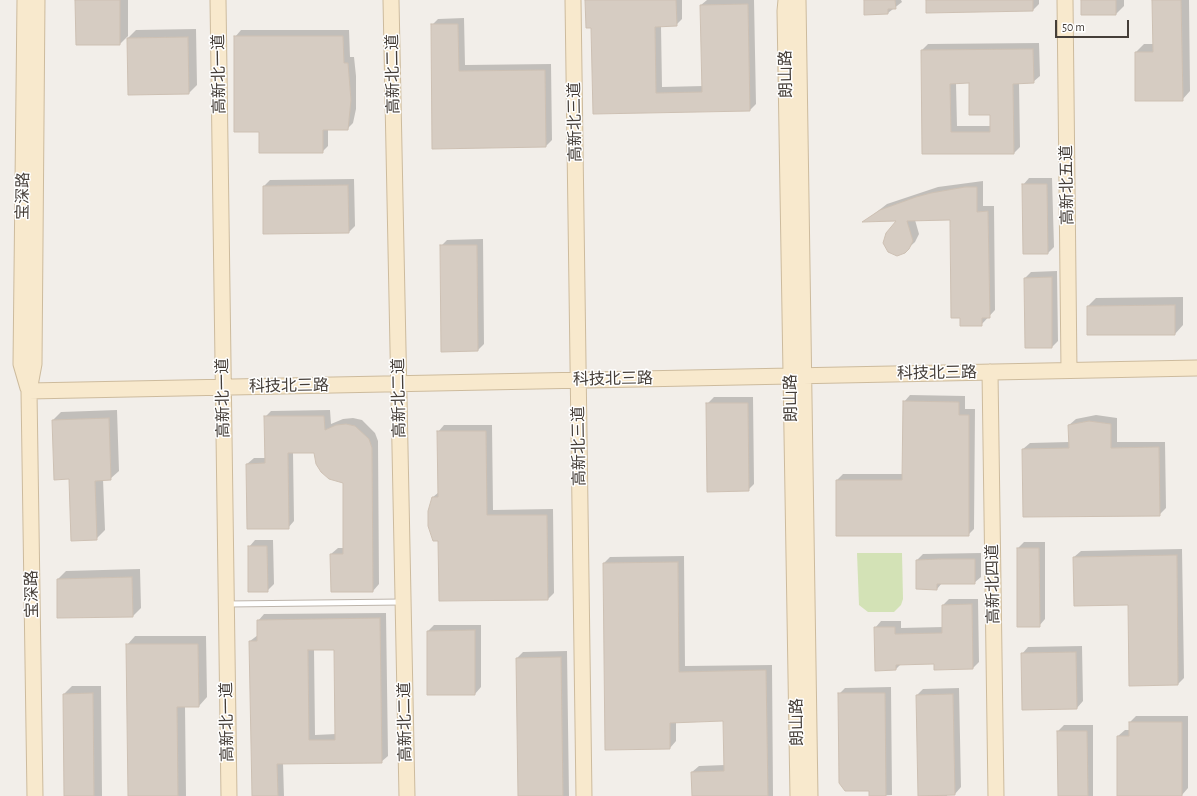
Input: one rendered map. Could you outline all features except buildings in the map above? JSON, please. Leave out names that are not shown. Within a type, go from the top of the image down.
[{"type":"street","name":"宝深路","points":[[26,0],[21,364],[29,391]]},
{"type":"street","name":"宝深路","points":[[35,796],[29,391],[34,364],[37,0]]},
{"type":"street","name":"高新北一道","points":[[218,0],[228,796]]},
{"type":"street","name":"高新北二道","points":[[392,0],[407,796]]},
{"type":"street","name":"高新北三道","points":[[573,0],[584,796]]},
{"type":"street","name":"朗山路","points":[[786,0],[785,27],[810,796]]},
{"type":"street","name":"朗山路","points":[[798,0],[798,796]]},
{"type":"street","name":"高新北五道","points":[[1064,0],[1068,370]]},
{"type":"street","name":"科技北三路","points":[[29,391],[1197,368]]},
{"type":"street","name":"高新北四道","points":[[990,372],[996,796]]},
{"type":"lane","points":[[226,604],[403,602]]},
{"type":"green space","points":[[857,553],[902,553],[903,599],[901,605],[894,612],[868,612],[859,605]]}]
